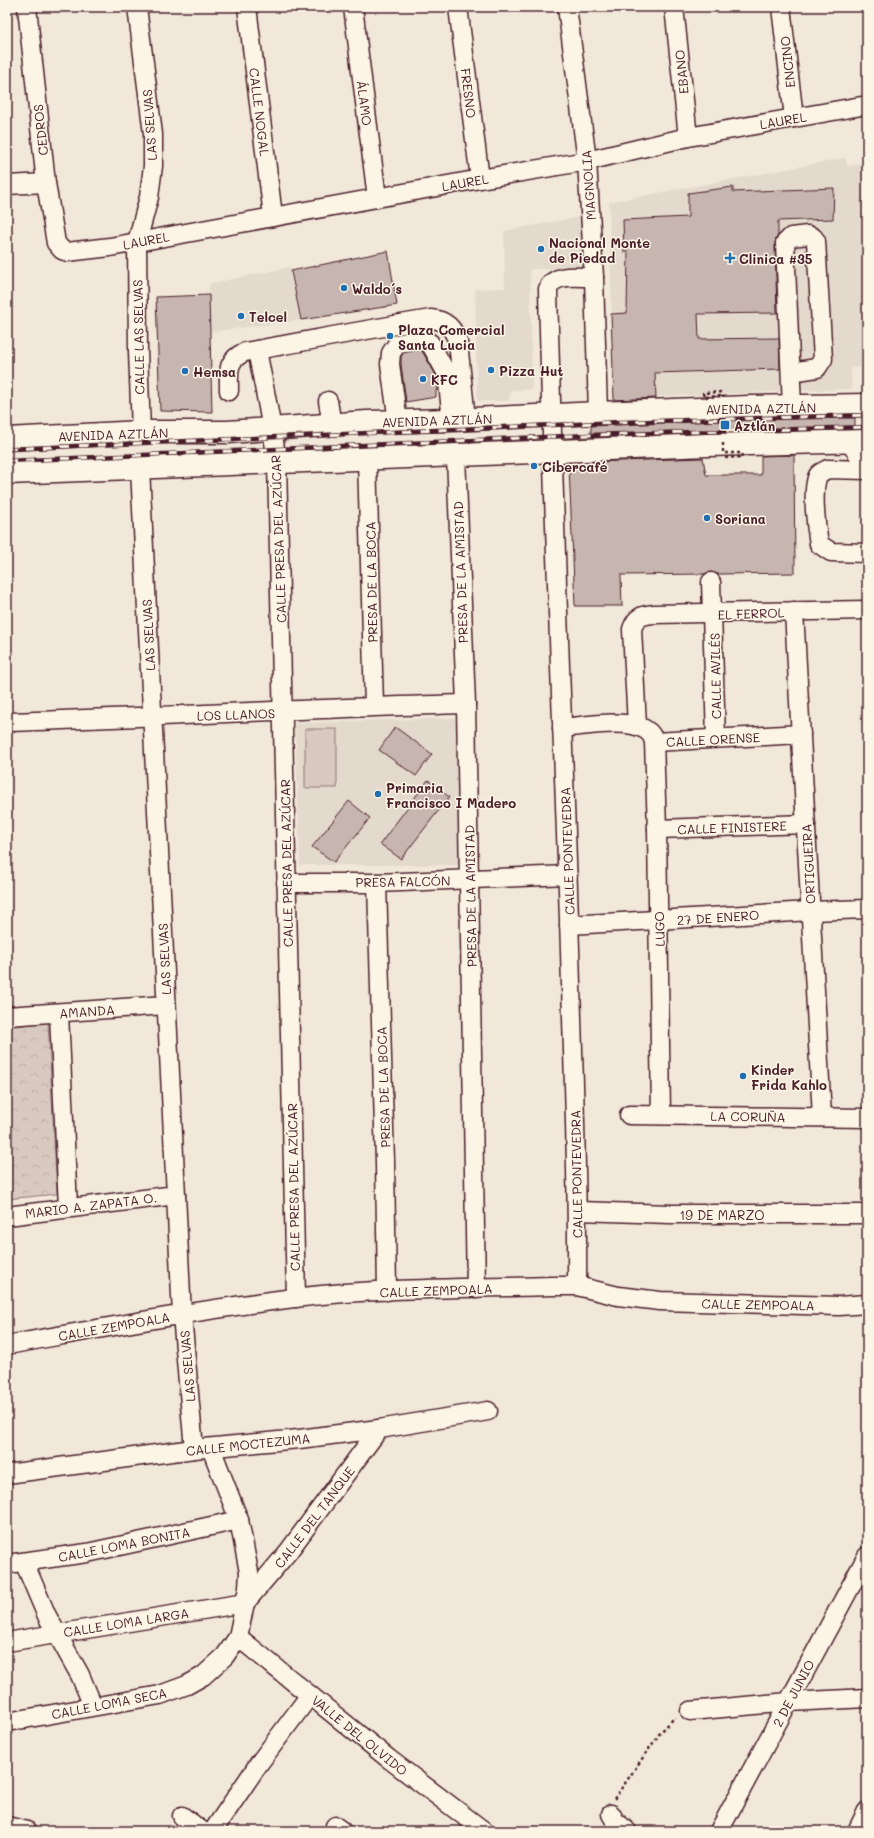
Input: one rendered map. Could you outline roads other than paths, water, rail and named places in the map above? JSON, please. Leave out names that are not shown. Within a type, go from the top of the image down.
[{"type":"main road","name":"AVENIDA AZTLÁN","points":[[7,439],[141,432],[228,432],[332,425],[598,413],[792,406],[867,405]]},
{"type":"main road","points":[[7,473],[707,445],[858,442]]},
{"type":"street","name":"CEDROS","points":[[27,7],[46,183],[54,235],[56,242],[62,250]]},
{"type":"street","name":"LAS SELVAS","points":[[137,7],[152,134],[153,160],[149,197],[137,242]]},
{"type":"street","name":"CALLE NOGAL","points":[[247,7],[273,216]]},
{"type":"street","name":"ÁLAMO","points":[[353,7],[377,198]]},
{"type":"street","name":"FRESNO","points":[[458,7],[480,179]]},
{"type":"street","name":"MAGNOLIA","points":[[567,7],[587,161],[594,277],[598,413]]},
{"type":"street","name":"EBANO","points":[[674,7],[688,137]]},
{"type":"street","name":"ENCINO","points":[[781,7],[794,118]]},
{"type":"street","name":"LAUREL","points":[[62,250],[75,252],[137,242],[273,216],[587,161],[688,137],[867,105]]},
{"type":"street","points":[[7,185],[46,183]]},
{"type":"street","points":[[791,372],[817,368],[823,359],[816,241],[813,236],[808,235],[791,236],[785,244],[792,406]]},
{"type":"street","name":"CALLE LAS SELVAS","points":[[137,242],[138,351],[141,432]]},
{"type":"street","name":"CALLE PONTEVEDRA","points":[[577,1286],[578,1211],[568,875],[552,451],[548,289],[550,284],[558,278],[594,277]]},
{"type":"street","points":[[229,391],[230,363],[233,358],[245,352],[431,319],[440,320],[448,324],[458,342],[459,420]]},
{"type":"street","points":[[398,422],[390,364],[391,353],[397,344],[416,340],[424,340],[430,343],[442,364],[447,374],[459,420]]},
{"type":"street","name":"CALLE PRESA DEL AZÚCAR","points":[[257,350],[273,429],[277,462],[296,1298]]},
{"type":"street","points":[[328,401],[332,425]]},
{"type":"street","points":[[858,442],[867,466]]},
{"type":"street","name":"PRESA DE LA AMISTAD","points":[[456,456],[466,704],[476,1288]]},
{"type":"street","name":"PRESA DE LA BOCA","points":[[367,458],[374,706]]},
{"type":"street","name":"LAS SELVAS","points":[[140,468],[182,1315],[202,1449],[239,1520],[246,1552],[249,1572],[245,1603],[238,1637]]},
{"type":"street","points":[[867,470],[828,469],[823,471],[816,478],[815,498],[816,527],[819,544],[831,552],[867,553]]},
{"type":"street","name":"CALLE AVILÉS","points":[[711,582],[716,738]]},
{"type":"street","name":"EL FERROL","points":[[637,726],[632,629],[637,619],[641,616],[654,614],[867,610]]},
{"type":"street","name":"ORTIGUEIRA","points":[[794,611],[822,1117]]},
{"type":"street","name":"LOS LLANOS","points":[[7,722],[282,712],[374,706],[466,704]]},
{"type":"street","points":[[562,728],[622,724],[637,726]]},
{"type":"street","name":"CALLE ORENSE","points":[[637,726],[650,733],[654,742],[801,734]]},
{"type":"street","name":"LUGO","points":[[654,742],[658,829],[661,1115]]},
{"type":"street","name":"CALLE FINISTERE","points":[[658,829],[806,824]]},
{"type":"street","name":"PRESA FALCÓN","points":[[286,883],[377,883],[568,875]]},
{"type":"street","name":"PRESA DE LA BOCA","points":[[377,883],[387,1291]]},
{"type":"street","name":"27 DE ENERO","points":[[569,925],[867,909]]},
{"type":"street","name":"AMANDA","points":[[7,1016],[59,1014],[166,1005]]},
{"type":"street","points":[[59,1014],[68,1207]]},
{"type":"street","name":"LA CORUÑA","points":[[629,1115],[867,1118]]},
{"type":"street","name":"MARIO A. ZAPATA O.","points":[[7,1216],[176,1194]]},
{"type":"street","name":"19 DE MARZO","points":[[578,1211],[677,1214],[867,1214]]},
{"type":"street","name":"CALLE ZEMPOALA","points":[[7,1345],[182,1315],[296,1298],[387,1291],[577,1286],[624,1297],[660,1301],[839,1306],[867,1304]]},
{"type":"street","name":"CALLE MOCTEZUMA","points":[[7,1474],[202,1449],[379,1429],[488,1411]]},
{"type":"street","name":"CALLE DEL TANQUE","points":[[245,1603],[288,1552],[379,1429]]},
{"type":"street","name":"CALLE LOMA BONITA","points":[[16,1563],[87,1552],[239,1520]]},
{"type":"street","name":"2 DE JUNIO","points":[[719,1831],[867,1556]]},
{"type":"street","points":[[16,1563],[39,1599],[55,1633],[80,1675],[93,1706]]},
{"type":"street","name":"CALLE LOMA LARGA","points":[[7,1642],[245,1603]]},
{"type":"street","name":"VALLE DEL OLVIDO","points":[[238,1637],[430,1791],[484,1831]]},
{"type":"street","name":"CALLE LOMA SECA","points":[[7,1722],[160,1695],[187,1685],[203,1676],[225,1656],[238,1637]]},
{"type":"street","points":[[212,1831],[260,1762],[310,1695]]},
{"type":"street","points":[[690,1711],[789,1702],[867,1698]]},
{"type":"street","points":[[856,1831],[867,1811]]},
{"type":"street","points":[[611,1814],[615,1821],[627,1831]]},
{"type":"street","points":[[182,1816],[202,1831]]},
{"type":"street","points":[[7,1826],[27,1831]]},
{"type":"railway","points":[[7,449],[620,422],[867,415]]},
{"type":"railway","points":[[7,461],[589,435],[867,427]]},
{"type":"place","name":"Nacional Monte de Piedad","points":[[541,249]]},
{"type":"place","name":"Clinica #35","points":[[730,258]]},
{"type":"place","name":"Waldo´s","points":[[344,288]]},
{"type":"place","name":"Telcel","points":[[241,316]]},
{"type":"place","name":"Plaza Comercial Santa Lucia","points":[[390,336]]},
{"type":"place","name":"Pizza Hut","points":[[491,370]]},
{"type":"place","name":"Hemsa","points":[[185,371]]},
{"type":"place","name":"KFC","points":[[423,379]]},
{"type":"place","name":"Aztlán","points":[[725,425]]},
{"type":"place","name":"Cibercafé","points":[[534,466]]},
{"type":"place","name":"Soriana","points":[[707,518]]},
{"type":"place","name":"Primaria Francisco I Madero","points":[[378,794]]},
{"type":"place","name":"Kinder Frida Kahlo","points":[[743,1076]]}]
